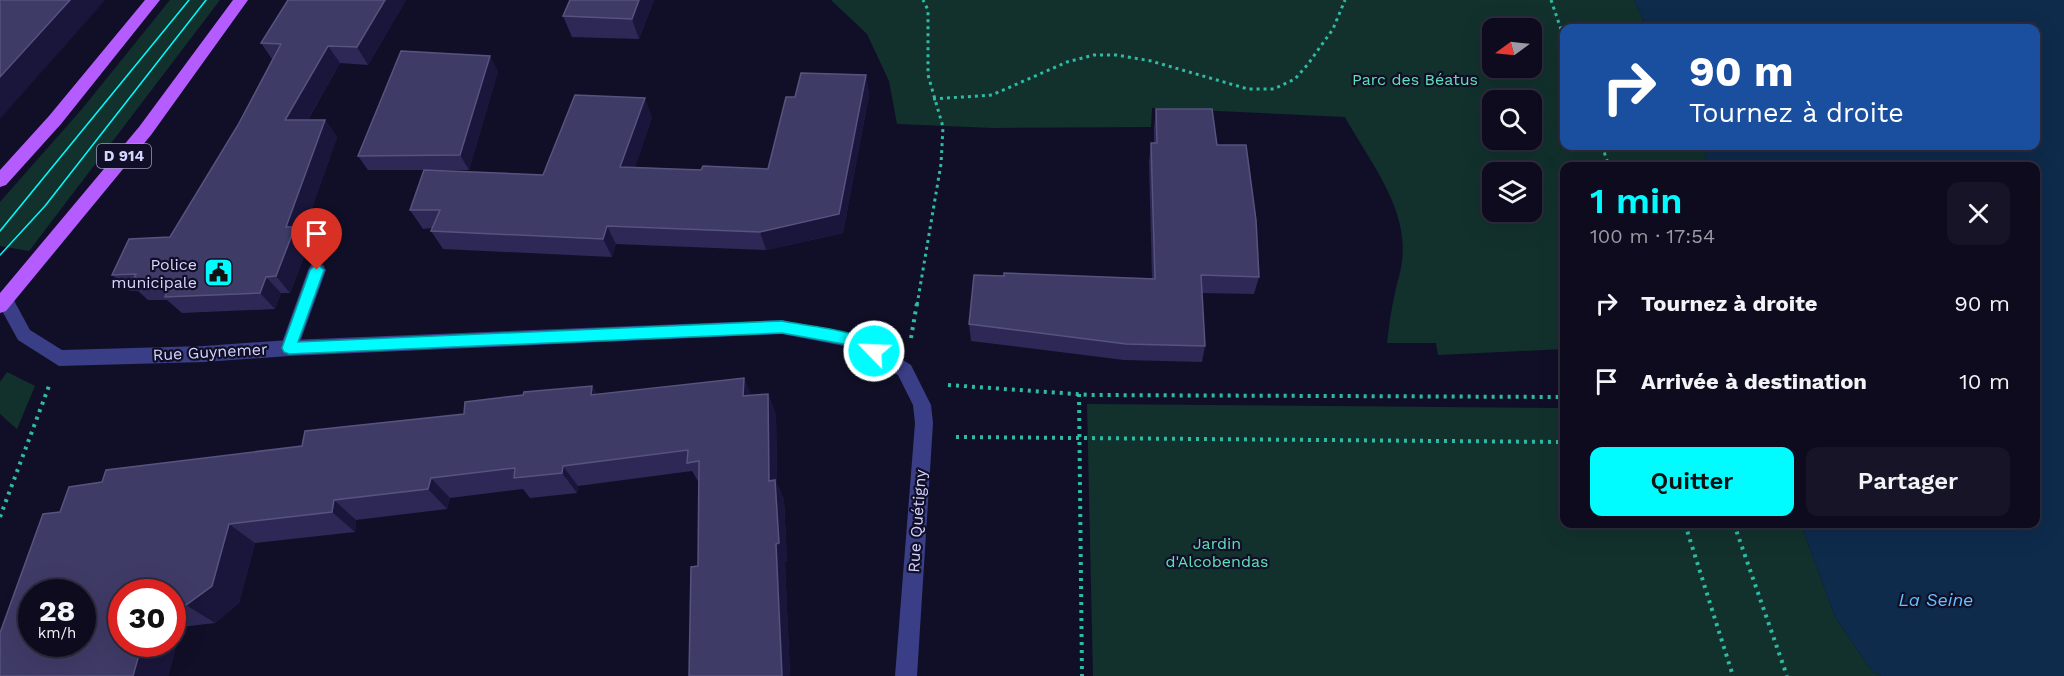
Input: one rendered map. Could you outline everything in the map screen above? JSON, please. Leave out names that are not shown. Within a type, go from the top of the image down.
[{"type":"main road","points":[[0,181],[55,120],[153,0]]},
{"type":"main road","name":"D 914","points":[[2,302],[145,131],[241,0]]},
{"type":"street","points":[[289,348],[317,270]]},
{"type":"street","name":"Rue Guynemer","points":[[2,302],[24,335],[59,358],[204,354],[289,348],[782,327],[858,341],[908,376]]},
{"type":"street","name":"Rue Quétigny","points":[[906,676],[923,436],[922,405],[908,376]]},
{"type":"path","points":[[923,0],[928,10],[928,75],[942,128],[941,164],[908,376],[1079,394],[1560,397]]},
{"type":"path","points":[[933,99],[965,99],[992,95],[1070,60],[1095,55],[1132,57],[1229,84],[1256,89],[1272,89],[1285,85],[1300,75],[1334,30],[1346,0]]},
{"type":"path","points":[[1551,0],[1560,26]]},
{"type":"path","points":[[0,517],[50,383]]},
{"type":"path","points":[[1079,394],[1082,676]]},
{"type":"path","points":[[923,436],[1560,442]]},
{"type":"path","points":[[1686,528],[1733,676]]},
{"type":"path","points":[[1735,528],[1787,676]]},
{"type":"green space","points":[[170,0],[220,0],[29,251],[0,246],[0,202],[82,109]]},
{"type":"green space","name":"Parc des Béatus","points":[[831,0],[1634,0],[1645,24],[1560,24],[1560,150],[1703,150],[1707,162],[1560,162],[1560,349],[1438,355],[1436,343],[1387,343],[1392,306],[1401,269],[1403,241],[1399,222],[1385,186],[1345,117],[1152,108],[1151,127],[994,128],[897,124],[889,81],[867,34]]},
{"type":"green space","points":[[7,372],[35,386],[17,429],[0,414],[0,382]]},
{"type":"green space","name":"Jardin d'Alcobendas","points":[[1087,404],[1560,408],[1560,528],[1802,528],[1835,617],[1872,671],[1882,676],[1093,676]]},
{"type":"water","name":"La Seine","points":[[1634,0],[2064,0],[2064,676],[1882,676],[1872,671],[1835,617],[1802,528],[2040,528],[2040,162],[1707,162],[1703,150],[2040,150],[2040,24],[1645,24]]},
{"type":"building","points":[[0,0],[70,0],[0,77]]},
{"type":"building","points":[[288,0],[385,0],[357,47],[328,46],[285,120],[325,120],[286,227],[295,227],[276,276],[266,277],[260,293],[165,297],[171,283],[131,284],[136,274],[112,275],[129,239],[170,237],[238,125],[281,44],[261,43]]},
{"type":"building","points":[[570,0],[639,0],[632,19],[563,16]]},
{"type":"building","points":[[401,51],[490,56],[460,155],[358,156]]},
{"type":"building","points":[[801,73],[866,75],[839,214],[760,232],[607,226],[603,239],[431,231],[440,210],[410,210],[424,170],[543,175],[575,95],[645,98],[620,167],[701,170],[703,166],[768,169],[786,97],[795,97]]},
{"type":"building","points":[[1156,109],[1212,109],[1217,145],[1246,145],[1256,220],[1259,277],[1201,275],[1205,346],[1126,344],[969,324],[974,275],[1004,276],[1004,273],[1155,279],[1151,143],[1157,143]]},
{"type":"building","points":[[744,378],[743,396],[768,394],[769,481],[775,480],[779,543],[776,544],[782,676],[689,676],[691,567],[698,566],[699,461],[687,463],[688,450],[563,466],[562,473],[514,478],[515,468],[431,478],[428,489],[334,500],[332,512],[229,524],[212,586],[186,605],[186,579],[108,579],[108,657],[138,657],[133,676],[0,676],[0,633],[18,583],[18,657],[96,657],[96,579],[20,579],[43,514],[60,512],[69,487],[102,482],[106,470],[302,446],[305,431],[464,414],[465,402],[523,395],[524,392],[592,386],[591,395]]},
{"type":"tram line","points":[[0,231],[189,0]]},
{"type":"tram line","points":[[0,255],[45,206],[206,0]]},
{"type":"place","name":"Police municipale","points":[[218,273]]},
{"type":"route","points":[[317,270],[289,348],[782,327],[858,341],[874,351]]}]
